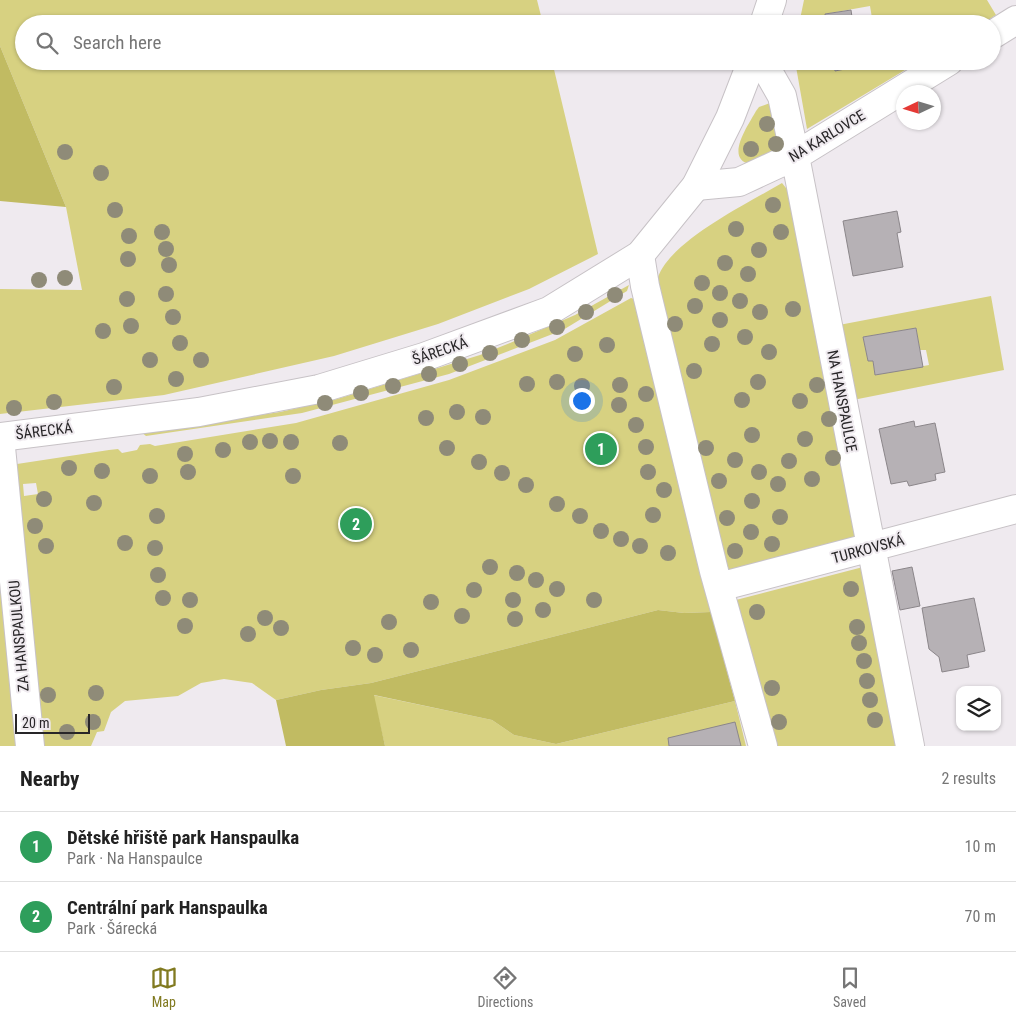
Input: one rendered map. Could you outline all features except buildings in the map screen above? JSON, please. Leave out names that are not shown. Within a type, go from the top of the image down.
[{"type":"street","points":[[767,15],[772,0]]},
{"type":"street","points":[[1001,29],[1016,20]]},
{"type":"street","name":"ŠÁRECKÁ","points":[[0,436],[199,412],[318,389],[424,357],[549,311],[640,254],[696,186],[730,118],[749,70]]},
{"type":"street","name":"NA HANSPAULCE","points":[[767,70],[782,96],[795,156],[910,746]]},
{"type":"street","name":"NA KARLOVCE","points":[[696,186],[739,182],[795,156],[934,70]]},
{"type":"street","points":[[640,254],[645,286],[719,588],[763,746]]},
{"type":"street","name":"ZA HANSPAULKOU","points":[[0,436],[30,746]]},
{"type":"street","name":"TURKOVSKÁ","points":[[719,588],[1016,509]]},
{"type":"shaded area","points":[[0,0],[537,0],[541,15],[15,15],[15,70],[554,70],[598,254],[529,289],[438,324],[334,356],[164,395],[0,414],[0,289],[82,290],[66,207],[0,46]]},
{"type":"shaded area","points":[[804,0],[987,0],[996,15],[872,15],[870,6],[825,15],[801,15]]},
{"type":"shaded area","points":[[0,46],[66,207],[0,201]]},
{"type":"shaded area","points":[[797,70],[905,70],[807,129]]},
{"type":"shaded area","points":[[770,103],[784,146],[750,164],[743,161],[739,155],[741,140],[748,124],[759,107]]},
{"type":"shaded area","points":[[782,183],[786,188],[792,189],[856,539],[729,572],[725,568],[657,281],[663,267],[675,252],[691,239],[710,225]]},
{"type":"shaded area","points":[[629,285],[627,291],[563,330],[449,374],[302,413],[146,436],[141,432],[280,412],[337,399],[480,355],[575,315]]},
{"type":"shaded area","points":[[991,296],[1004,370],[853,400],[839,325]],"holes":[[[916,328],[920,350],[926,350],[929,365],[875,375],[873,361],[868,360],[863,337]]]},
{"type":"shaded area","points":[[631,298],[634,299],[711,612],[684,613],[658,610],[371,683],[321,690],[276,700],[252,683],[224,679],[201,683],[178,696],[125,701],[111,712],[104,731],[97,732],[91,746],[44,746],[17,464],[118,449],[122,453],[137,450],[140,445],[150,444],[155,446],[296,423],[449,380],[555,340]],"holes":[[[36,483],[38,494],[24,496],[23,484]]]},
{"type":"shaded area","points":[[0,519],[21,746],[0,746]]},
{"type":"shaded area","points":[[863,567],[902,746],[769,746],[732,601]]},
{"type":"shaded area","points":[[658,610],[684,613],[711,612],[735,701],[556,744],[514,735],[492,720],[374,695],[385,746],[286,746],[276,700],[321,690],[371,683]]},
{"type":"shaded area","points":[[373,695],[492,720],[514,735],[556,744],[735,701],[746,746],[385,746]]},
{"type":"place","name":"Dětské hřiště park Hanspaulka","points":[[601,449]]},
{"type":"place","name":"Centrální park Hanspaulka","points":[[356,524]]}]
